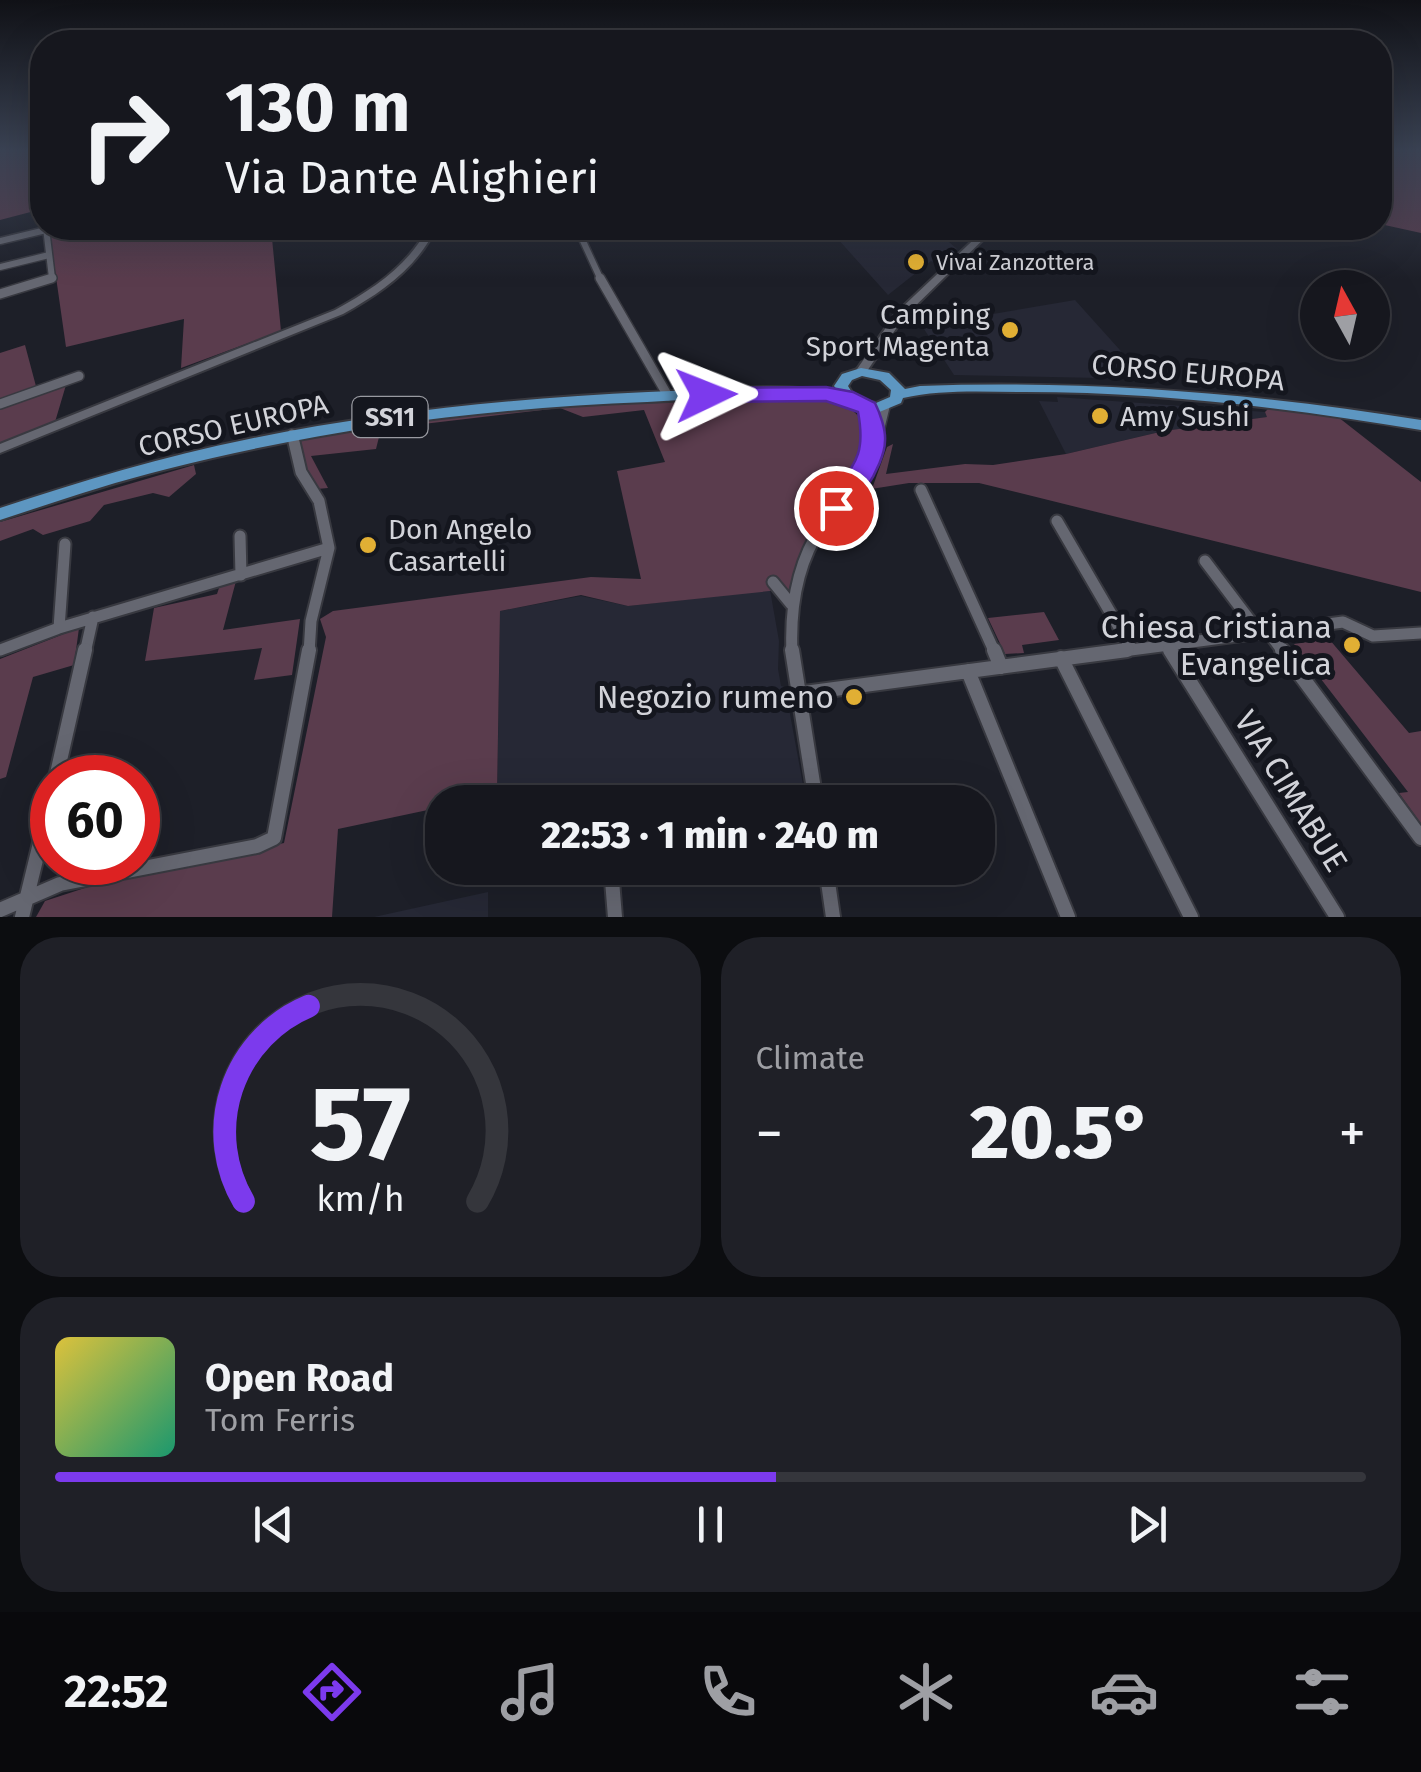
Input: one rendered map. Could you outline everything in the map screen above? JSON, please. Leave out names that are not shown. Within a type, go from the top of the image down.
[{"type":"main road","name":"CORSO EUROPA","points":[[781,393],[843,381],[861,372],[950,388]]},
{"type":"main road","points":[[843,381],[845,397],[868,408],[885,407],[898,395],[887,378]]},
{"type":"main road","name":"CORSO EUROPA","points":[[898,395],[950,388],[1140,390],[1236,398],[1421,425]]},
{"type":"main road","name":"CORSO EUROPA","points":[[0,514],[103,482],[292,434],[492,404],[781,393],[845,397]]},
{"type":"street","points":[[0,241],[30,233]]},
{"type":"street","points":[[0,294],[52,278],[47,240]]},
{"type":"street","points":[[0,450],[338,312],[375,292],[400,272],[425,240]]},
{"type":"street","points":[[582,240],[668,396]]},
{"type":"street","points":[[861,372],[900,315],[978,240]]},
{"type":"street","points":[[0,268],[49,255]]},
{"type":"street","points":[[876,346],[887,378]]},
{"type":"street","points":[[0,404],[80,376]]},
{"type":"street","points":[[813,785],[790,648],[791,604],[811,546],[862,475],[885,407]]},
{"type":"street","points":[[868,408],[874,440]]},
{"type":"street","points":[[0,910],[60,884],[257,846],[274,838],[308,668],[311,621],[329,548],[319,501],[301,472],[292,434]]},
{"type":"street","points":[[921,490],[1001,667]]},
{"type":"street","points":[[1057,521],[1131,648]]},
{"type":"street","points":[[240,536],[240,575]]},
{"type":"street","points":[[59,628],[65,544]]},
{"type":"street","points":[[0,650],[93,617],[329,548]]},
{"type":"street","points":[[1204,561],[1421,838]]},
{"type":"street","points":[[773,582],[791,604]]},
{"type":"street","points":[[61,755],[93,617]]},
{"type":"street","points":[[797,694],[1343,622],[1373,636],[1421,632]]},
{"type":"street","name":"VIA CIMABUE","points":[[1166,644],[1337,917]]},
{"type":"street","points":[[1061,658],[1190,917]]},
{"type":"street","points":[[968,671],[1068,917]]},
{"type":"street","points":[[22,917],[31,885]]},
{"type":"street","points":[[612,885],[615,917]]},
{"type":"street","points":[[828,885],[833,917]]},
{"type":"shaded area","points":[[0,193],[30,193],[30,212],[0,220]]},
{"type":"shaded area","points":[[1392,193],[1421,193],[1421,233],[1392,227]]},
{"type":"shaded area","points":[[51,240],[272,240],[281,331],[181,368],[184,319],[66,347]]},
{"type":"shaded area","name":"Vivai Zanzottera","points":[[839,240],[947,240],[957,249],[942,266],[931,261],[888,295]]},
{"type":"shaded area","points":[[1075,300],[1146,379],[954,375],[922,326]]},
{"type":"shaded area","points":[[25,345],[37,390],[0,402],[0,353]]},
{"type":"shaded area","points":[[66,385],[55,422],[0,443],[0,407]]},
{"type":"shaded area","points":[[1057,397],[1265,412],[1268,417],[1164,431],[1066,454],[1039,401],[1058,402]]},
{"type":"shaded area","points":[[824,399],[859,416],[868,436],[868,448],[857,474],[808,537],[789,589],[628,606],[581,595],[500,611],[497,785],[425,785],[425,811],[338,829],[332,917],[36,917],[45,901],[94,885],[160,885],[160,870],[284,843],[326,637],[320,619],[333,611],[591,577],[641,579],[617,471],[665,462],[644,410],[583,417],[560,408],[381,429],[376,449],[311,456],[328,488],[317,489],[306,473],[296,442],[433,417],[578,404]]},
{"type":"shaded area","points":[[1269,408],[1338,417],[1421,482],[1421,592],[979,483],[909,483],[865,490],[873,486],[887,447],[893,444],[886,474],[1066,454],[1164,431],[1267,417],[1265,412]]},
{"type":"shaded area","points":[[194,465],[196,474],[169,497],[153,493],[104,505],[90,521],[43,535],[33,529],[0,541],[0,522]]},
{"type":"shaded area","points":[[236,581],[223,630],[300,619],[292,675],[254,680],[262,648],[145,661],[154,608],[217,594],[219,588]]},
{"type":"shaded area","points":[[770,590],[779,641],[778,669],[781,686],[785,687],[803,785],[497,785],[500,611],[581,596],[628,606]]},
{"type":"shaded area","points":[[1044,612],[1059,640],[1022,645],[1024,653],[1005,654],[988,618]]},
{"type":"shaded area","points":[[79,628],[74,665],[33,677],[6,777],[0,779],[0,659]]},
{"type":"shaded area","points":[[1329,639],[1409,733],[1421,731],[1421,824],[1399,793],[1408,792],[1294,644]]},
{"type":"shaded area","points":[[488,892],[488,917],[374,917]]},
{"type":"place","name":"Vivai Zanzottera","points":[[916,262]]},
{"type":"place","name":"Camping Sport Magenta","points":[[1010,330]]},
{"type":"place","name":"Amy Sushi","points":[[1100,416]]},
{"type":"place","name":"Don Angelo Casartelli","points":[[368,545]]},
{"type":"place","name":"Chiesa Cristiana Evangelica","points":[[1352,645]]},
{"type":"place","name":"Negozio rumeno","points":[[854,697]]},
{"type":"route","points":[[706,395],[826,394],[845,397],[868,408],[874,440],[870,458],[836,508]]}]
